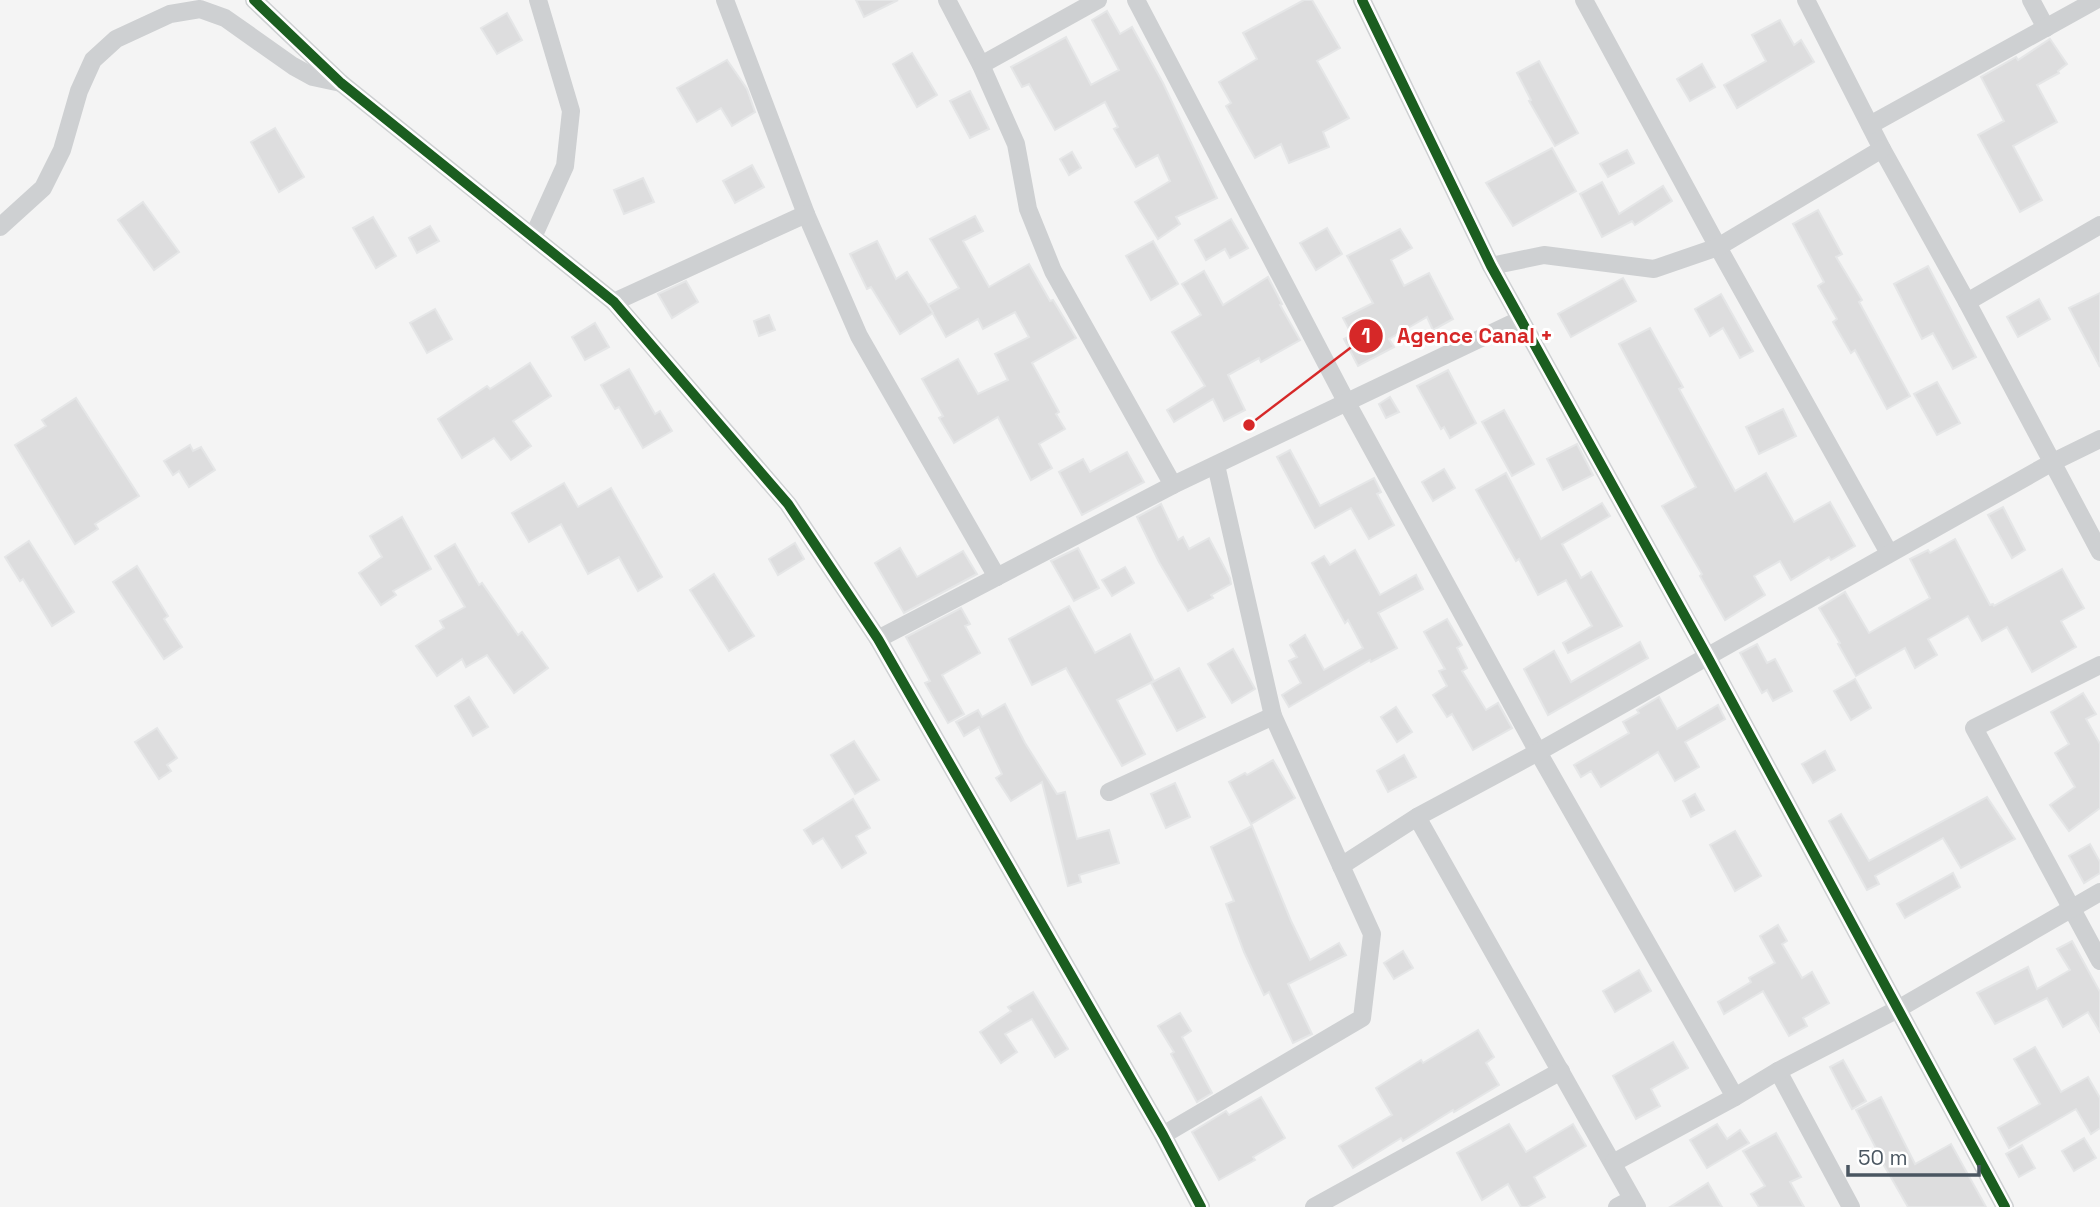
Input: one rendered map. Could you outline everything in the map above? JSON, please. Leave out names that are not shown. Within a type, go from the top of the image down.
[{"type":"street","points":[[254,0],[341,83],[614,302],[788,504],[878,639],[1163,1135],[1201,1207]]},
{"type":"street","points":[[533,237],[565,166],[571,111],[538,0]]},
{"type":"street","points":[[726,0],[806,214],[859,336],[997,577]]},
{"type":"street","points":[[947,0],[981,65],[1016,144],[1028,209],[1053,271],[1173,485]]},
{"type":"street","points":[[981,65],[1098,0]]},
{"type":"street","points":[[1136,0],[1347,403],[1538,752],[1735,1097]]},
{"type":"street","points":[[1362,0],[1519,320],[1707,656],[2006,1207]]},
{"type":"street","points":[[1584,0],[1889,553]]},
{"type":"street","points":[[1806,0],[1882,149],[2100,552]]},
{"type":"street","points":[[2031,0],[2046,28]]},
{"type":"street","points":[[1870,125],[2096,0]]},
{"type":"street","points":[[0,227],[43,188],[62,150],[79,91],[93,60],[117,39],[170,14],[200,9],[225,18],[293,66],[313,77],[341,83]]},
{"type":"street","points":[[1491,266],[1544,255],[1654,269],[1718,247],[1882,149]]},
{"type":"street","points":[[614,302],[806,214]]},
{"type":"street","points":[[1967,302],[2100,225]]},
{"type":"street","points":[[878,639],[1173,485],[1519,320]]},
{"type":"street","points":[[1341,866],[1417,817],[1538,752],[1889,553],[2100,439]]},
{"type":"street","points":[[1163,1135],[1362,1018],[1372,934],[1273,716],[1216,465]]},
{"type":"street","points":[[2100,665],[1974,728],[2100,961]]},
{"type":"street","points":[[1109,792],[1273,716]]},
{"type":"street","points":[[1417,817],[1613,1163],[1629,1204]]},
{"type":"street","points":[[1613,1163],[1778,1071],[1898,1009],[2100,892]]},
{"type":"street","points":[[1314,1207],[1561,1071]]},
{"type":"street","points":[[1778,1071],[1852,1207]]},
{"type":"building","points":[[856,0],[898,0],[864,17]]},
{"type":"building","points":[[1304,0],[1312,0],[1340,48],[1317,61],[1349,118],[1323,132],[1329,147],[1289,163],[1281,144],[1255,158],[1226,106],[1231,103],[1219,82],[1257,59],[1243,33]]},
{"type":"building","points":[[1107,11],[1120,34],[1132,27],[1163,83],[1217,198],[1176,217],[1180,224],[1158,239],[1135,202],[1170,181],[1158,155],[1136,167],[1114,129],[1118,127],[1105,102],[1055,130],[1029,84],[1022,87],[1011,67],[1066,37],[1091,85],[1119,70],[1092,20]]},
{"type":"building","points":[[507,13],[522,40],[497,54],[481,28]]},
{"type":"building","points":[[1780,20],[1794,45],[1801,40],[1814,62],[1737,108],[1724,85],[1766,61],[1752,35]]},
{"type":"building","points":[[2050,39],[2067,64],[2059,73],[2037,85],[2057,122],[2013,146],[2042,200],[2020,212],[1978,135],[2004,121],[1981,77],[2016,57],[2018,60]]},
{"type":"building","points":[[912,53],[937,95],[917,107],[893,64]]},
{"type":"building","points":[[727,60],[747,89],[755,112],[732,126],[721,108],[697,122],[677,88]]},
{"type":"building","points":[[1539,61],[1578,133],[1555,146],[1529,101],[1531,100],[1517,73]]},
{"type":"building","points":[[1702,64],[1715,87],[1690,101],[1677,79]]},
{"type":"building","points":[[970,91],[989,129],[970,138],[950,101]]},
{"type":"building","points":[[275,128],[304,177],[279,192],[251,142]]},
{"type":"building","points":[[1552,148],[1576,191],[1513,226],[1486,183]]},
{"type":"building","points":[[1627,150],[1634,163],[1608,177],[1600,164]]},
{"type":"building","points":[[1072,152],[1081,168],[1069,175],[1060,159]]},
{"type":"building","points":[[752,165],[764,187],[735,203],[723,181]]},
{"type":"building","points":[[643,178],[654,202],[624,214],[614,190]]},
{"type":"building","points":[[1602,182],[1619,214],[1663,186],[1672,201],[1635,225],[1632,221],[1602,237],[1580,194]]},
{"type":"building","points":[[143,202],[179,252],[154,270],[118,220]]},
{"type":"building","points":[[1818,210],[1842,254],[1836,257],[1862,300],[1859,302],[1910,396],[1887,409],[1855,350],[1851,353],[1833,322],[1837,319],[1818,286],[1824,282],[1793,224]]},
{"type":"building","points":[[975,216],[983,231],[963,241],[989,287],[1029,264],[1050,301],[1053,300],[1076,338],[1032,363],[1059,412],[1056,414],[1065,429],[1039,444],[1052,468],[1031,480],[998,417],[954,443],[939,418],[943,416],[922,379],[958,359],[978,394],[1008,380],[995,354],[1029,337],[1015,312],[983,329],[978,319],[946,337],[928,305],[959,288],[930,239]]},
{"type":"building","points":[[373,217],[396,256],[376,268],[353,228]]},
{"type":"building","points":[[1231,219],[1248,248],[1230,258],[1225,249],[1206,260],[1195,240]]},
{"type":"building","points":[[430,226],[439,241],[417,253],[409,238]]},
{"type":"building","points":[[1327,228],[1342,254],[1316,270],[1300,243]]},
{"type":"building","points":[[1400,229],[1412,248],[1391,260],[1404,286],[1429,273],[1453,319],[1433,330],[1427,317],[1389,339],[1394,347],[1358,366],[1344,339],[1352,335],[1343,318],[1373,303],[1347,256]]},
{"type":"building","points":[[877,241],[896,279],[907,272],[933,313],[900,334],[871,287],[867,289],[850,254]]},
{"type":"building","points":[[1153,241],[1178,284],[1151,300],[1126,256]]},
{"type":"building","points":[[1928,266],[1976,357],[1953,369],[1933,333],[1922,339],[1894,284]]},
{"type":"building","points":[[1204,271],[1223,305],[1268,277],[1300,340],[1261,362],[1259,358],[1228,375],[1245,410],[1224,421],[1213,399],[1174,422],[1167,410],[1205,386],[1172,332],[1201,315],[1182,284]]},
{"type":"building","points":[[1623,278],[1636,301],[1571,337],[1558,314]]},
{"type":"building","points":[[686,281],[698,302],[672,318],[658,294]]},
{"type":"building","points":[[2100,293],[2100,367],[2069,308]]},
{"type":"building","points":[[1721,294],[1753,351],[1740,358],[1723,328],[1710,336],[1695,309]]},
{"type":"building","points":[[2039,299],[2050,319],[2018,337],[2007,317]]},
{"type":"building","points":[[435,309],[452,339],[427,353],[410,323]]},
{"type":"building","points":[[769,315],[775,330],[759,336],[754,321]]},
{"type":"building","points":[[595,323],[609,347],[585,360],[572,337]]},
{"type":"building","points":[[1650,328],[1683,387],[1679,389],[1735,491],[1766,473],[1794,522],[1830,502],[1855,546],[1831,560],[1829,557],[1791,580],[1780,561],[1754,576],[1765,595],[1725,620],[1700,576],[1702,574],[1662,506],[1696,487],[1619,344]]},
{"type":"building","points":[[530,363],[551,396],[513,421],[531,446],[511,460],[494,438],[462,458],[438,419],[487,386],[490,389]]},
{"type":"building","points":[[629,369],[655,414],[660,411],[672,431],[643,448],[619,407],[615,409],[601,385]]},
{"type":"building","points":[[1448,370],[1476,423],[1450,438],[1444,427],[1441,429],[1417,386]]},
{"type":"building","points":[[1937,382],[1960,423],[1937,435],[1914,394]]},
{"type":"building","points":[[1390,397],[1399,412],[1386,418],[1379,404]]},
{"type":"building","points":[[76,398],[139,496],[95,524],[98,529],[75,544],[15,445],[46,426],[42,420]]},
{"type":"building","points":[[1783,409],[1796,436],[1759,454],[1746,427]]},
{"type":"building","points":[[1504,410],[1534,464],[1512,476],[1482,422]]},
{"type":"building","points":[[1577,444],[1593,475],[1563,490],[1547,459]]},
{"type":"building","points":[[190,445],[193,451],[201,447],[215,470],[189,487],[179,471],[173,475],[164,461]]},
{"type":"building","points":[[1290,450],[1320,506],[1374,478],[1381,492],[1377,494],[1394,525],[1369,539],[1351,508],[1315,528],[1277,457]]},
{"type":"building","points":[[1127,452],[1144,482],[1082,515],[1059,472],[1083,459],[1090,472]]},
{"type":"building","points":[[1444,469],[1455,488],[1433,501],[1422,482]]},
{"type":"building","points":[[1506,473],[1541,539],[1602,503],[1610,516],[1562,544],[1581,578],[1591,572],[1622,626],[1568,653],[1563,643],[1592,626],[1566,580],[1538,595],[1476,490]]},
{"type":"building","points":[[564,483],[578,507],[611,488],[662,577],[638,591],[619,557],[588,574],[561,524],[529,542],[512,513]]},
{"type":"building","points":[[1161,504],[1178,540],[1183,537],[1189,549],[1209,538],[1230,578],[1231,584],[1211,595],[1213,598],[1188,611],[1159,562],[1137,517]]},
{"type":"building","points":[[2003,507],[2025,550],[2012,558],[1988,515]]},
{"type":"building","points":[[402,517],[431,569],[393,591],[396,595],[381,605],[359,573],[382,557],[370,536]]},
{"type":"building","points":[[1955,539],[1990,605],[1994,606],[2062,569],[2084,608],[2061,621],[2076,647],[2032,672],[2007,627],[1982,641],[1968,616],[1928,639],[1937,655],[1915,668],[1905,648],[1856,676],[1819,608],[1845,592],[1869,633],[1930,598],[1910,559],[1928,550],[1930,553]]},
{"type":"building","points":[[29,541],[74,612],[52,626],[23,579],[20,581],[5,557]]},
{"type":"building","points":[[795,543],[804,559],[778,575],[769,559]]},
{"type":"building","points":[[455,544],[479,585],[482,583],[518,635],[522,632],[548,668],[514,693],[487,655],[466,667],[462,659],[437,676],[416,646],[444,628],[440,621],[465,607],[435,556]]},
{"type":"building","points":[[900,548],[917,577],[963,551],[977,574],[904,613],[875,563]]},
{"type":"building","points":[[1078,548],[1099,588],[1074,601],[1051,561]]},
{"type":"building","points":[[1355,550],[1380,595],[1416,575],[1423,589],[1378,613],[1397,648],[1371,662],[1370,660],[1289,707],[1282,695],[1301,683],[1289,661],[1297,657],[1290,645],[1305,635],[1324,670],[1363,648],[1348,620],[1345,623],[1312,563],[1324,556],[1330,565]]},
{"type":"building","points":[[137,566],[168,616],[164,619],[182,647],[164,659],[113,582]]},
{"type":"building","points":[[1125,567],[1134,583],[1112,596],[1102,580]]},
{"type":"building","points":[[714,574],[754,636],[729,651],[690,590]]},
{"type":"building","points":[[1069,606],[1095,653],[1130,634],[1154,681],[1117,700],[1145,754],[1122,766],[1066,668],[1032,685],[1009,639]]},
{"type":"building","points":[[961,608],[970,624],[965,626],[980,653],[942,675],[964,714],[948,723],[925,683],[930,681],[906,637]]},
{"type":"building","points":[[1447,619],[1462,645],[1457,648],[1467,668],[1462,671],[1486,710],[1498,703],[1512,728],[1473,750],[1452,714],[1447,717],[1433,695],[1447,686],[1439,671],[1445,669],[1424,632]]},
{"type":"building","points":[[1640,642],[1648,658],[1548,715],[1524,669],[1554,651],[1571,682]]},
{"type":"building","points":[[1757,644],[1767,663],[1775,659],[1792,691],[1773,701],[1767,690],[1762,693],[1740,653]]},
{"type":"building","points":[[1233,649],[1255,689],[1232,703],[1208,664]]},
{"type":"building","points":[[1179,668],[1205,717],[1177,731],[1151,683]]},
{"type":"building","points":[[1855,679],[1871,708],[1851,720],[1834,691]]},
{"type":"building","points":[[2083,693],[2096,714],[2086,719],[2100,744],[2100,808],[2069,831],[2050,805],[2075,787],[2055,753],[2069,744],[2051,712]]},
{"type":"building","points":[[469,697],[488,727],[473,736],[455,706]]},
{"type":"building","points":[[1659,697],[1677,729],[1718,705],[1725,719],[1685,742],[1699,767],[1675,781],[1658,752],[1601,787],[1591,771],[1581,777],[1574,765],[1629,733],[1623,722]]},
{"type":"building","points":[[1005,704],[1025,743],[1057,794],[1065,792],[1077,839],[1109,830],[1119,863],[1079,875],[1081,882],[1068,886],[1042,782],[1011,801],[996,778],[1002,774],[979,727],[964,736],[956,722],[978,710],[982,717]]},
{"type":"building","points":[[1396,707],[1412,732],[1397,742],[1381,717]]},
{"type":"building","points":[[157,728],[177,758],[167,765],[171,771],[159,779],[135,742]]},
{"type":"building","points":[[854,741],[879,780],[855,794],[831,755]]},
{"type":"building","points":[[1825,751],[1835,770],[1813,783],[1802,764]]},
{"type":"building","points":[[1404,755],[1416,777],[1388,792],[1377,771]]},
{"type":"building","points":[[1273,760],[1295,798],[1251,824],[1229,782]]},
{"type":"building","points":[[1175,783],[1190,817],[1166,828],[1151,794]]},
{"type":"building","points":[[1695,794],[1704,810],[1691,817],[1683,801]]},
{"type":"building","points":[[1987,797],[2015,839],[1961,868],[1943,838],[1875,876],[1879,884],[1867,890],[1829,821],[1841,814],[1869,861]]},
{"type":"building","points":[[853,799],[870,828],[856,836],[866,853],[842,868],[823,838],[813,844],[804,830]]},
{"type":"building","points":[[1252,826],[1310,960],[1339,943],[1346,955],[1288,984],[1312,1034],[1293,1043],[1269,992],[1264,995],[1244,952],[1226,904],[1234,901],[1211,847]]},
{"type":"building","points":[[1735,831],[1761,876],[1735,891],[1710,845]]},
{"type":"building","points":[[2090,844],[2100,862],[2100,873],[2084,883],[2069,856]]},
{"type":"building","points":[[1953,873],[1960,887],[1905,918],[1897,904]]},
{"type":"building","points":[[1778,925],[1787,941],[1782,944],[1802,978],[1812,972],[1829,1003],[1803,1018],[1807,1026],[1789,1036],[1763,991],[1724,1014],[1718,1002],[1751,982],[1749,978],[1775,963],[1760,936]]},
{"type":"building","points":[[2072,941],[2100,992],[2100,1032],[2088,1012],[2063,1027],[2047,998],[1995,1024],[1977,993],[2028,967],[2037,989],[2070,970],[2057,949]]},
{"type":"building","points":[[1403,951],[1413,968],[1394,979],[1384,963]]},
{"type":"building","points":[[1639,970],[1651,991],[1615,1012],[1603,991]]},
{"type":"building","points":[[1033,992],[1068,1049],[1055,1057],[1032,1019],[1005,1034],[1017,1052],[1001,1063],[980,1032],[1011,1011],[1008,1007]]},
{"type":"building","points":[[1180,1013],[1191,1031],[1182,1037],[1212,1093],[1197,1102],[1171,1054],[1174,1052],[1158,1026]]},
{"type":"building","points":[[1478,1030],[1494,1057],[1486,1063],[1499,1085],[1403,1141],[1401,1138],[1353,1168],[1339,1146],[1392,1115],[1376,1088]]},
{"type":"building","points":[[1673,1042],[1688,1068],[1651,1089],[1660,1106],[1636,1119],[1613,1076]]},
{"type":"building","points":[[2035,1047],[2061,1092],[2088,1077],[2100,1098],[2100,1128],[2091,1134],[2076,1109],[2009,1148],[1998,1128],[2040,1104],[2014,1059]]},
{"type":"building","points":[[1843,1060],[1866,1101],[1852,1109],[1830,1067]]},
{"type":"building","points":[[1261,1097],[1285,1138],[1253,1157],[1255,1160],[1219,1180],[1192,1132],[1226,1111],[1229,1115]]},
{"type":"building","points":[[1881,1097],[1915,1164],[1951,1144],[1986,1207],[1908,1207],[1856,1110]]},
{"type":"building","points":[[1509,1124],[1526,1152],[1573,1124],[1586,1146],[1534,1177],[1545,1197],[1527,1207],[1521,1207],[1508,1184],[1482,1200],[1457,1153]]},
{"type":"building","points":[[1717,1124],[1727,1139],[1740,1130],[1749,1143],[1707,1168],[1690,1140]]},
{"type":"building","points":[[1776,1133],[1801,1177],[1790,1182],[1804,1207],[1759,1207],[1751,1194],[1765,1186],[1743,1151]]},
{"type":"building","points":[[2084,1138],[2096,1158],[2074,1171],[2062,1151]]},
{"type":"building","points":[[2022,1145],[2035,1168],[2019,1177],[2006,1154]]},
{"type":"building","points":[[1708,1183],[1722,1207],[1670,1207]]},
{"type":"cycle path","points":[[254,0],[341,83],[614,302],[788,504],[878,639],[1163,1135],[1201,1207]]},
{"type":"cycle path","points":[[1362,0],[1491,266],[1707,656],[2005,1207]]},
{"type":"place","name":"Agence Canal +","points":[[1249,425]]}]
